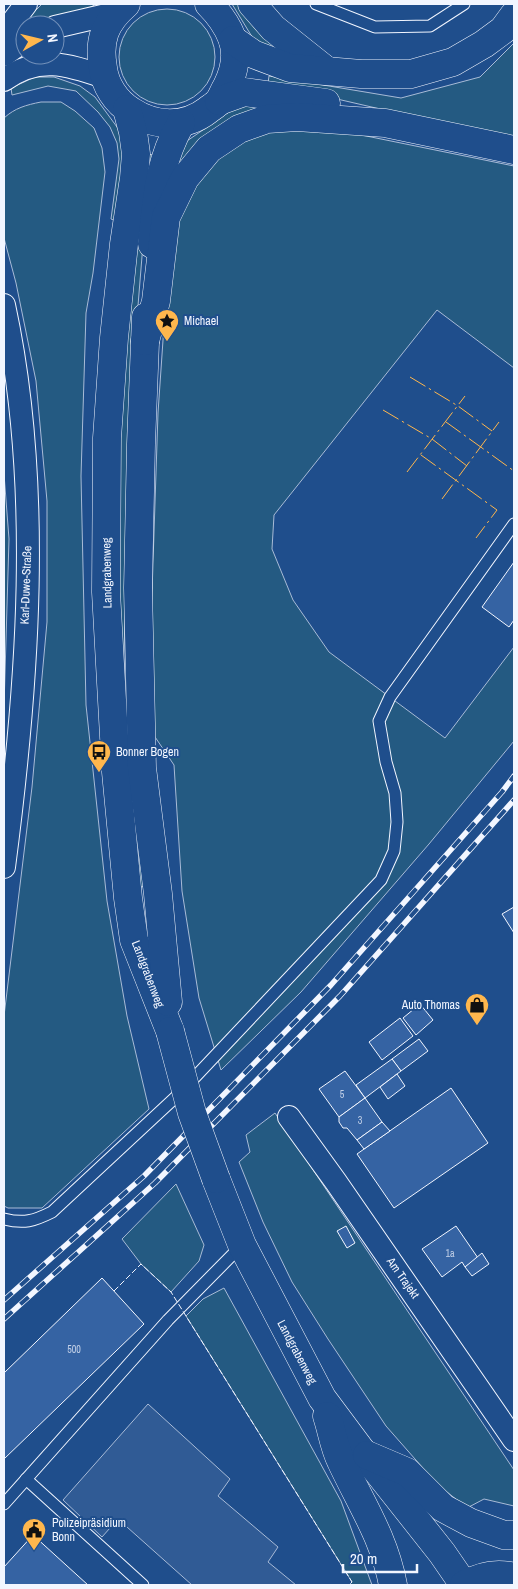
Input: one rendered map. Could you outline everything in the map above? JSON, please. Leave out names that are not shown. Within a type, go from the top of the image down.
[{"type":"main road","name":"Landgrabenweg","points":[[121,8],[104,32],[101,56],[104,77],[116,99],[127,109],[142,119],[161,124],[181,123],[199,117],[219,101],[232,76],[235,63],[233,40],[221,16],[209,4]]},
{"type":"main road","points":[[252,4],[273,28],[328,71]]},
{"type":"main road","points":[[233,40],[252,54],[290,68],[411,74],[453,62],[484,44],[503,30],[514,15]]},
{"type":"main road","points":[[219,101],[244,92],[315,101],[385,123],[514,150]]},
{"type":"main road","name":"Landgrabenweg","points":[[127,109],[136,154],[114,338],[108,438],[106,592],[116,772],[134,940],[170,1031],[192,1113],[242,1245],[322,1398],[442,1553],[464,1585]]},
{"type":"main road","points":[[145,341],[156,302],[166,217],[185,178],[210,149],[239,129],[267,119],[297,117],[385,123]]},
{"type":"main road","name":"Landgrabenweg","points":[[170,1031],[158,894],[142,768],[138,588],[147,298],[158,186],[170,142],[181,123]]},
{"type":"main road","points":[[322,1398],[340,1459],[369,1514],[389,1564],[392,1585]]},
{"type":"main road","points":[[363,1453],[407,1472],[442,1508],[472,1523],[504,1535],[514,1535]]},
{"type":"main road","points":[[464,1585],[487,1575],[500,1574],[514,1577]]},
{"type":"street","points":[[4,33],[26,4]]},
{"type":"street","name":"Landgrabenweg","points":[[65,24],[121,8]]},
{"type":"street","points":[[4,55],[15,47]]},
{"type":"street","points":[[4,80],[16,71],[39,64],[62,64],[104,77]]},
{"type":"street","name":"Karl-Duwe-Straße","points":[[4,305],[18,383],[24,437],[28,562],[24,664],[14,789],[4,867]]},
{"type":"street","name":"Am Trajekt","points":[[290,1117],[514,1440]]},
{"type":"lane","points":[[316,4],[375,27],[430,26],[464,4]]},
{"type":"lane","points":[[4,1219],[34,1221],[52,1212],[179,1094],[382,880],[394,851],[397,822],[395,793],[386,762],[379,721],[390,697],[514,524]]},
{"type":"lane","points":[[4,1504],[168,1320],[242,1245]]},
{"type":"lane","points":[[26,1480],[143,1585]]},
{"type":"shaded area","points":[[42,4],[96,4],[65,15],[31,15]]},
{"type":"shaded area","points":[[232,4],[241,4],[283,56],[254,40]]},
{"type":"shaded area","points":[[167,9],[185,13],[201,23],[211,39],[215,57],[211,75],[201,91],[185,101],[167,105],[149,101],[133,91],[123,75],[119,57],[123,39],[133,23],[149,13]]},
{"type":"shaded area","points":[[514,43],[514,140],[268,83],[269,76],[401,98],[480,77]]},
{"type":"shaded area","points":[[35,77],[54,77],[80,86],[95,97],[117,127],[123,138],[126,159],[116,221],[111,219],[119,159],[117,143],[110,127],[98,112],[76,91],[48,86],[12,95],[11,88]]},
{"type":"shaded area","points":[[274,100],[180,166],[173,162],[184,143],[232,110],[243,104]]},
{"type":"shaded area","points":[[41,102],[61,102],[75,111],[94,128],[102,148],[105,172],[93,273],[86,313],[81,476],[86,705],[107,901],[127,1016],[149,1109],[42,1208],[8,1208],[4,1206],[4,1016],[32,787],[47,622],[47,501],[36,381],[16,283],[4,238],[4,118],[21,107]]},
{"type":"shaded area","points":[[322,127],[514,166],[514,368],[437,310],[274,515],[272,549],[293,600],[329,652],[445,738],[514,647],[514,741],[429,844],[301,992],[221,1070],[199,998],[182,891],[174,765],[151,731],[151,623],[158,413],[173,233],[199,177],[242,141],[266,130]]},
{"type":"shaded area","points":[[145,154],[155,155],[143,244],[129,417],[124,658],[125,708],[133,811],[150,885],[132,889],[117,631],[120,395]]},
{"type":"shaded area","points":[[4,474],[9,539],[4,707]]},
{"type":"shaded area","points":[[275,1113],[514,1470],[514,1506],[484,1499],[467,1508],[437,1484],[386,1426],[292,1282],[263,1222],[239,1162],[250,1152],[246,1135]]},
{"type":"shaded area","points":[[176,1184],[204,1245],[199,1261],[171,1292],[141,1264],[122,1239]]},
{"type":"shaded area","points":[[224,1288],[341,1501],[372,1585],[349,1585],[352,1582],[186,1316],[203,1299]]},
{"type":"shaded area","points":[[148,1404],[230,1479],[218,1496],[278,1547],[268,1562],[296,1585],[192,1585],[118,1519],[102,1537],[63,1500]]},
{"type":"building","points":[[514,562],[514,620],[509,627],[482,607]]},
{"type":"building","points":[[514,907],[514,933],[502,914]]},
{"type":"building","points":[[420,1004],[433,1020],[416,1035],[403,1018]]},
{"type":"building","points":[[400,1018],[413,1036],[382,1060],[369,1042]]},
{"type":"building","points":[[419,1039],[428,1051],[401,1071],[392,1059]]},
{"type":"building","points":[[392,1059],[401,1071],[365,1098],[356,1085]]},
{"type":"building","points":[[345,1071],[365,1098],[339,1117],[319,1089]]},
{"type":"building","points":[[397,1074],[405,1086],[388,1099],[380,1087]]},
{"type":"building","points":[[451,1088],[488,1143],[394,1208],[357,1154]]},
{"type":"building","points":[[365,1098],[382,1122],[357,1140],[347,1128],[343,1128],[339,1122],[339,1117]]},
{"type":"building","points":[[382,1122],[390,1131],[364,1149],[357,1140]]},
{"type":"building","points":[[346,1226],[355,1243],[347,1248],[337,1231]]},
{"type":"building","points":[[456,1226],[478,1258],[465,1267],[462,1262],[442,1277],[422,1249]]},
{"type":"building","points":[[482,1253],[489,1264],[472,1276],[465,1267]]},
{"type":"building","points":[[102,1278],[144,1324],[4,1459],[4,1373]]},
{"type":"building","name":"Polizeipräsidium Bonn","points":[[33,1535],[88,1585],[4,1585],[4,1567]]},
{"type":"railway","points":[[4,1300],[144,1176],[331,985],[502,792],[514,776]]},
{"type":"railway","points":[[4,1319],[155,1183],[340,996],[514,800]]},
{"type":"fence","points":[[114,1291],[141,1264],[171,1292],[352,1582],[349,1585]]},
{"type":"power","points":[[410,377],[458,406],[492,431]]},
{"type":"power","points":[[407,472],[465,396]]},
{"type":"power","points":[[383,410],[432,439],[467,466]]},
{"type":"power","points":[[446,422],[514,471]]},
{"type":"power","points":[[442,499],[499,422]]},
{"type":"power","points":[[421,455],[497,510],[476,538]]},
{"type":"place","name":"Michael","points":[[167,342]]},
{"type":"place","name":"Bonner Bogen","points":[[99,773]]},
{"type":"place","name":"Auto Thomas","points":[[477,1026]]},
{"type":"place","name":"Polizeipräsidium Bonn","points":[[34,1551]]}]
